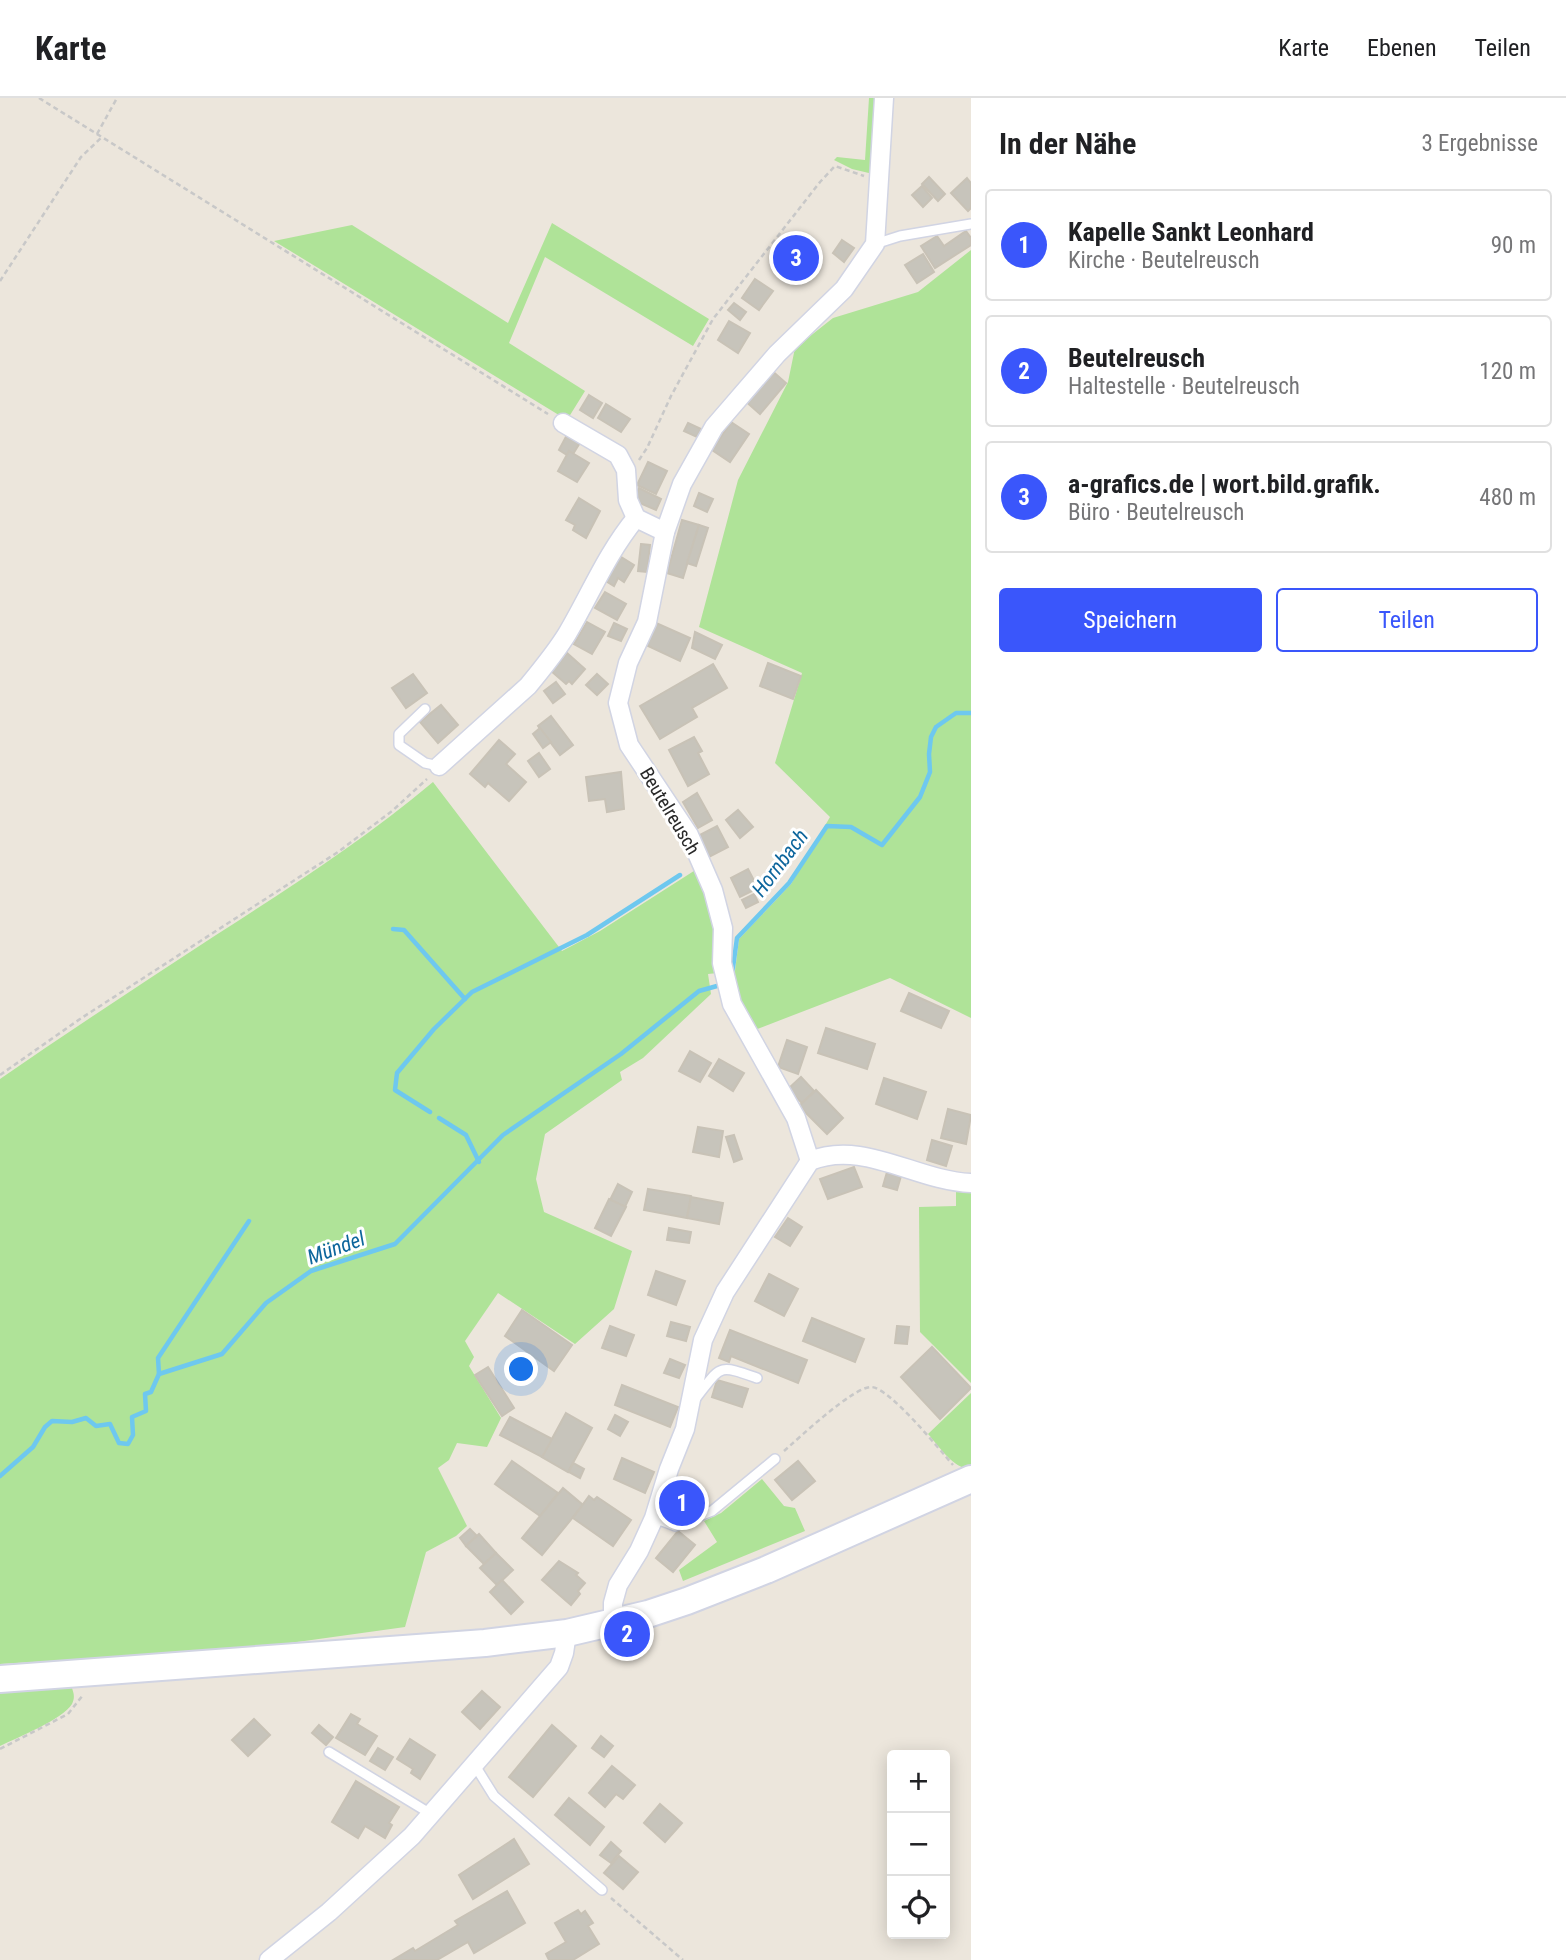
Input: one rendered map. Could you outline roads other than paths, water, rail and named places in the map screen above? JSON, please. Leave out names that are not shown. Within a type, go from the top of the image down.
[{"type":"main road","points":[[0,1679],[485,1643],[567,1633],[613,1623],[687,1601],[766,1570],[969,1480]]},
{"type":"street","name":"Beutelreusch","points":[[810,1161],[796,1118],[732,1004],[722,963],[723,928],[713,890],[689,835],[629,745],[618,703],[628,663],[647,622],[665,532],[682,484],[713,426],[777,354],[844,289],[875,244],[884,98]]},
{"type":"street","points":[[563,424],[618,455],[626,470],[628,500],[636,518],[665,532]]},
{"type":"street","points":[[439,766],[528,686],[540,671],[567,634],[623,533],[636,518]]},
{"type":"street","points":[[613,1623],[613,1603],[618,1585],[639,1551],[654,1518],[685,1429],[703,1340],[725,1292],[810,1161],[828,1154],[862,1155],[920,1174],[971,1183]]},
{"type":"street","points":[[269,1960],[329,1912],[412,1836],[559,1667],[567,1633]]},
{"type":"lane","points":[[875,244],[900,236],[971,224]]},
{"type":"lane","points":[[425,709],[398,734],[399,745],[425,763],[439,766]]},
{"type":"lane","points":[[692,1400],[711,1376],[720,1370],[728,1368],[757,1378]]},
{"type":"lane","points":[[654,1518],[676,1526],[712,1511],[775,1459]]},
{"type":"lane","points":[[330,1752],[431,1814]]},
{"type":"lane","points":[[474,1764],[494,1796],[602,1889]]},
{"type":"waterway","name":"Hornbach","points":[[732,975],[737,938],[789,883],[827,826],[851,827],[882,845],[920,797],[930,772],[931,737],[936,727],[956,713],[971,713]]},
{"type":"waterway","points":[[430,1112],[395,1090],[397,1073],[434,1029],[472,992],[587,935],[680,875]]},
{"type":"waterway","points":[[393,929],[404,930],[465,999]]},
{"type":"waterway","name":"Mündel","points":[[0,1476],[33,1447],[45,1427],[52,1421],[72,1422],[86,1418],[96,1426],[110,1424],[119,1443],[128,1444],[133,1435],[132,1417],[146,1411],[145,1394],[151,1392],[159,1374],[222,1354],[266,1303],[311,1271],[395,1244],[503,1135],[621,1054],[699,991],[717,986]]},
{"type":"waterway","points":[[439,1118],[466,1135],[479,1162]]},
{"type":"waterway","points":[[159,1374],[158,1358],[249,1221]]},
{"type":"place","name":"a-grafics.de | wort.bild.grafik.","points":[[796,258]]},
{"type":"place","name":"Kapelle Sankt Leonhard","points":[[682,1503]]},
{"type":"place","name":"Beutelreusch","points":[[627,1634]]}]
